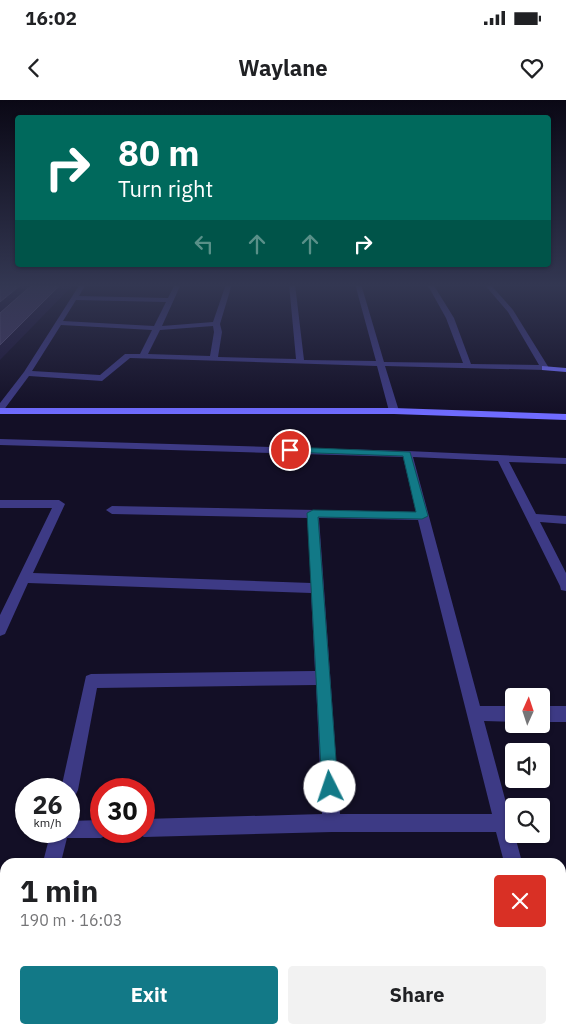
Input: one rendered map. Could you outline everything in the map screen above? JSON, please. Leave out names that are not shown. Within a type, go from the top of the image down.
[{"type":"main road","points":[[545,368],[566,370]]},
{"type":"main road","points":[[0,410],[394,411],[566,417]]},
{"type":"street","points":[[0,410],[55,328]]},
{"type":"street","points":[[148,328],[164,328]]},
{"type":"street","points":[[143,356],[157,328]]},
{"type":"street","points":[[214,359],[218,332],[217,328]]},
{"type":"street","points":[[296,328],[300,362]]},
{"type":"street","points":[[370,328],[394,411]]},
{"type":"street","points":[[454,328],[468,366]]},
{"type":"street","points":[[521,328],[545,368]]},
{"type":"street","points":[[27,372],[102,378],[128,356],[545,368]]},
{"type":"street","points":[[0,442],[406,454],[566,461]]},
{"type":"street","points":[[406,454],[512,858]]},
{"type":"street","points":[[502,458],[566,586]]},
{"type":"street","points":[[0,504],[59,504],[0,630]]},
{"type":"street","points":[[112,510],[422,516]]},
{"type":"street","points":[[313,513],[332,823]]},
{"type":"street","points":[[532,518],[566,520]]},
{"type":"street","points":[[24,578],[317,588]]},
{"type":"street","points":[[71,778],[91,681],[323,678]]},
{"type":"street","points":[[473,713],[505,714]]},
{"type":"street","points":[[550,714],[566,714]]},
{"type":"street","points":[[155,828],[332,823],[503,823]]},
{"type":"street","points":[[53,858],[57,843]]},
{"type":"building","points":[[0,328],[17,328],[0,345]]},
{"type":"route","points":[[290,450],[406,454],[422,516],[313,513],[330,787]]}]
